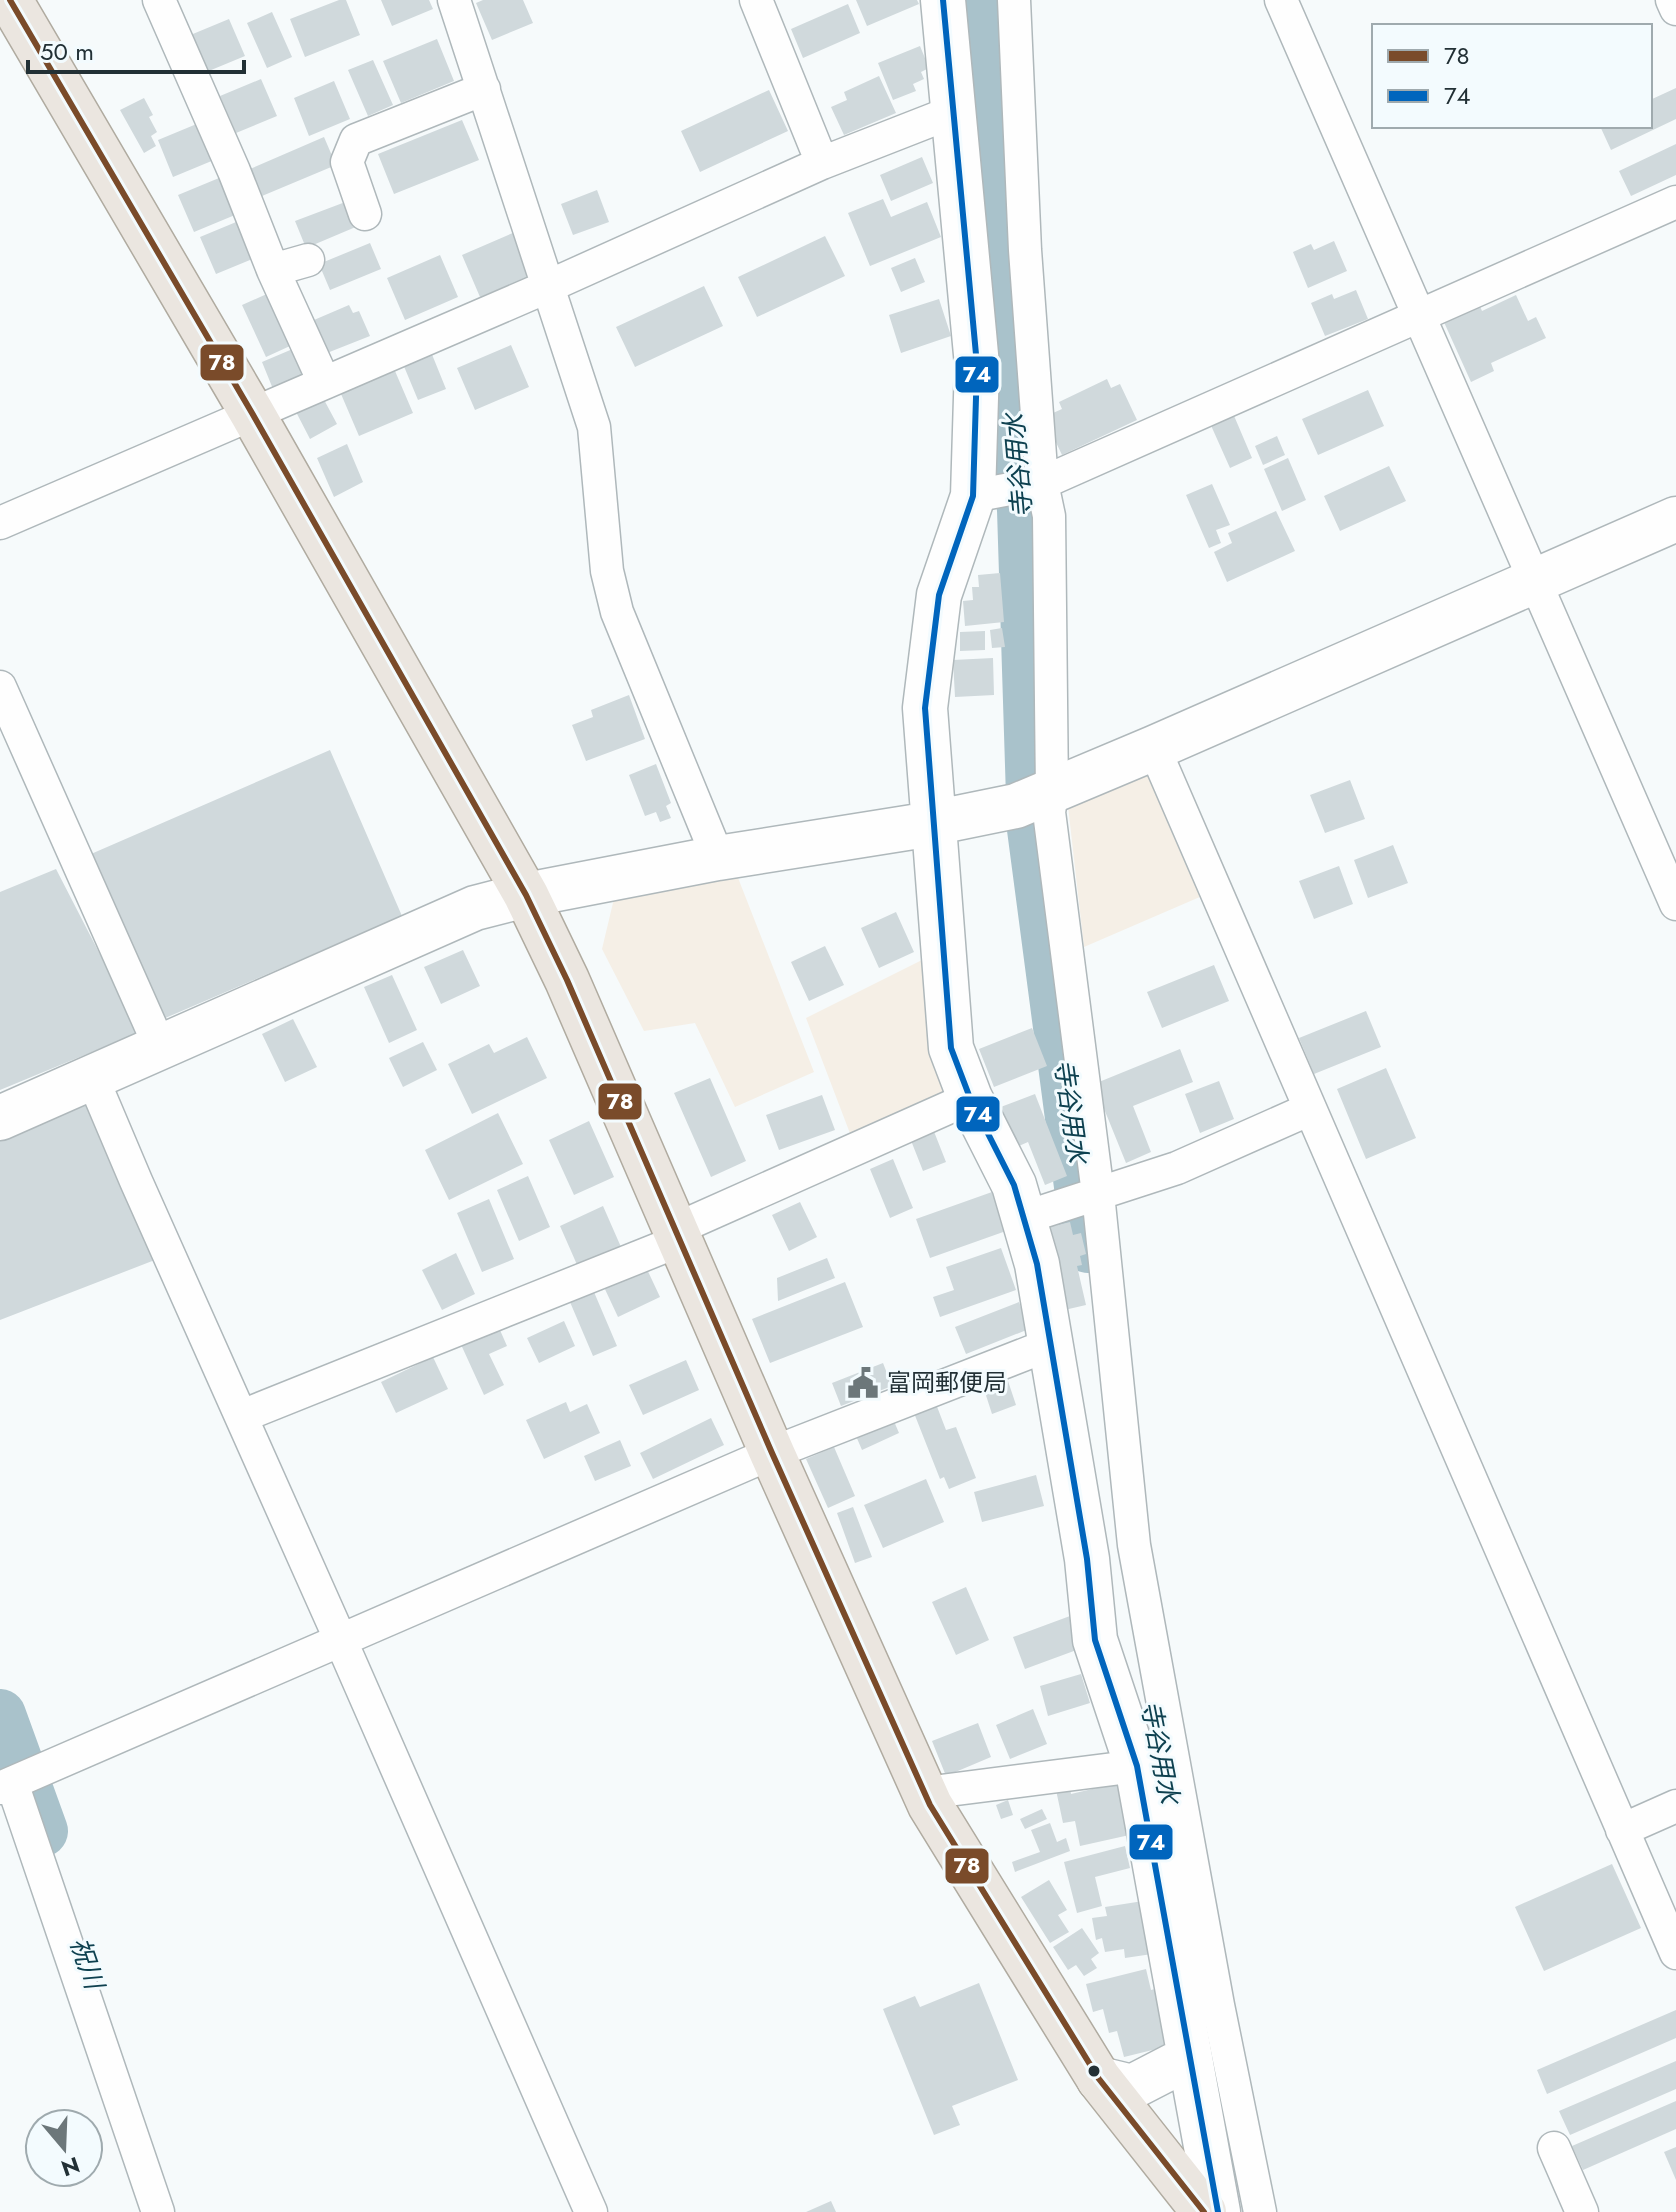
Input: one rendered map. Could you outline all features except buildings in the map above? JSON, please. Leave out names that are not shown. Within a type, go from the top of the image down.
[{"type":"main road","points":[[10,0],[252,413],[526,895],[567,980],[772,1453],[925,1793],[1099,2079],[1204,2212]]},
{"type":"street","points":[[159,0],[234,171],[273,270],[324,382]]},
{"type":"street","points":[[454,0],[594,427],[607,571],[617,612],[718,858]]},
{"type":"street","points":[[756,0],[822,163]]},
{"type":"street","points":[[943,0],[977,365],[1013,488],[1049,516],[1052,793],[1049,812],[1098,1194],[1134,1545],[1218,2005],[1260,2212]]},
{"type":"street","points":[[1014,0],[1025,250],[1013,488],[939,595],[925,708],[951,1048],[970,1098],[1014,1185],[1037,1264],[1087,1559],[1095,1640],[1137,1766],[1218,2212]]},
{"type":"street","points":[[1281,0],[1676,904]]},
{"type":"street","points":[[1672,0],[1676,9]]},
{"type":"street","points":[[365,214],[347,162],[356,140],[484,89]]},
{"type":"street","points":[[0,523],[549,286],[822,163],[955,111]]},
{"type":"street","points":[[1013,488],[1419,316],[1676,202]]},
{"type":"street","points":[[273,270],[308,260]]},
{"type":"street","points":[[0,1118],[475,908],[526,895],[718,858],[934,823],[1016,806],[1052,793],[1676,519]]},
{"type":"street","points":[[0,687],[160,1047]]},
{"type":"street","points":[[1154,748],[1676,1953]]},
{"type":"street","points":[[92,1077],[591,2212]]},
{"type":"street","points":[[242,1416],[678,1235],[970,1098]]},
{"type":"street","points":[[1023,1218],[1177,1168],[1310,1109]]},
{"type":"street","points":[[158,2212],[9,1785],[772,1453],[1051,1344]]},
{"type":"street","points":[[925,1793],[1137,1766]]},
{"type":"street","points":[[1622,1830],[1676,1806]]},
{"type":"street","points":[[1099,2079],[1132,2087],[1190,2057]]},
{"type":"street","points":[[1554,2148],[1582,2212]]},
{"type":"shaded area","points":[[1159,759],[1216,890],[1084,947],[1068,806]]},
{"type":"shaded area","points":[[733,865],[814,1072],[735,1107],[695,1023],[644,1031],[602,949],[617,886]]},
{"type":"shaded area","points":[[932,955],[951,1097],[851,1136],[806,1018]]},
{"type":"waterway","name":"寺谷用水","points":[[972,0],[1023,510],[1033,829],[1088,1247]]},
{"type":"waterway","name":"祝川","points":[[0,1715],[42,1831]]},
{"type":"transit line","name":"78","points":[[10,0],[252,413],[526,895],[567,980],[772,1453],[930,1805],[1099,2079],[1204,2212]]},
{"type":"transit line","name":"74","points":[[943,0],[977,365],[973,496],[939,595],[925,708],[951,1048],[970,1098],[1014,1185],[1037,1264],[1087,1559],[1095,1640],[1137,1766],[1218,2212]]},
{"type":"place","name":"富岡郵便局","points":[[863,1383]]}]
